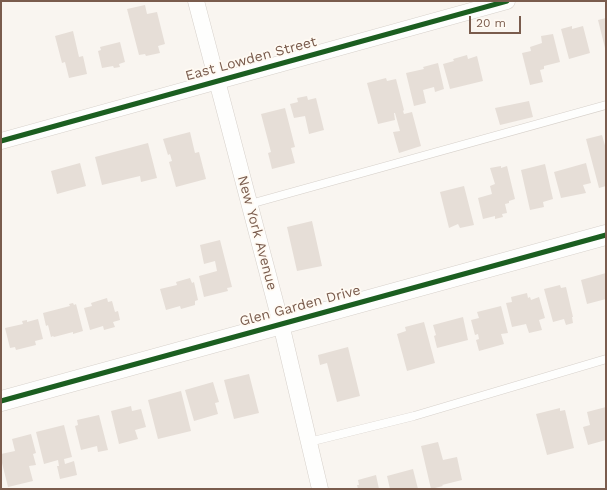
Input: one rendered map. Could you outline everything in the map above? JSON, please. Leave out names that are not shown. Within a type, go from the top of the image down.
[{"type":"street","name":"New York Avenue","points":[[196,1],[281,324],[320,489]]},
{"type":"street","name":"East Lowden Street","points":[[1,141],[507,1]]},
{"type":"street","name":"Glen Garden Drive","points":[[1,401],[606,235]]},
{"type":"lane","points":[[250,204],[606,105]]},
{"type":"lane","points":[[309,442],[414,416],[606,359]]},
{"type":"building","points":[[145,5],[147,14],[157,12],[165,44],[158,46],[160,53],[146,56],[145,54],[139,55],[127,9]]},
{"type":"building","points":[[606,18],[606,48],[605,48],[598,20]]},
{"type":"building","points":[[572,26],[572,29],[583,26],[590,53],[569,59],[561,29]]},
{"type":"building","points":[[73,31],[79,57],[83,56],[87,74],[69,78],[65,62],[62,63],[55,36]]},
{"type":"building","points":[[553,34],[560,62],[544,66],[544,69],[540,70],[543,82],[530,85],[522,53],[531,51],[530,47],[542,43],[541,36]]},
{"type":"building","points":[[120,42],[125,62],[119,64],[120,67],[114,68],[113,66],[102,68],[98,51],[101,50],[100,47]]},
{"type":"building","points":[[467,55],[468,59],[477,56],[483,81],[450,89],[443,64]]},
{"type":"building","points":[[438,63],[444,89],[435,92],[434,87],[423,90],[426,103],[414,106],[406,73],[424,69],[423,67]]},
{"type":"building","points":[[386,78],[387,81],[396,79],[404,114],[412,112],[421,146],[399,153],[393,132],[400,131],[395,113],[395,120],[378,124],[367,83]]},
{"type":"building","points":[[307,96],[308,100],[316,98],[324,130],[309,134],[305,116],[294,118],[290,104],[298,102],[297,98]]},
{"type":"building","points":[[529,101],[533,117],[500,125],[495,108]]},
{"type":"building","points":[[285,108],[295,147],[291,148],[295,163],[272,169],[268,153],[271,152],[261,114]]},
{"type":"building","points":[[190,132],[195,153],[199,152],[206,179],[176,187],[169,162],[172,161],[170,154],[168,155],[163,139]]},
{"type":"building","points":[[602,135],[606,149],[606,186],[599,188],[586,139]]},
{"type":"building","points":[[148,143],[157,178],[141,182],[140,176],[102,185],[95,157]]},
{"type":"building","points":[[80,163],[86,186],[57,194],[51,171]]},
{"type":"building","points":[[586,163],[591,183],[583,185],[586,193],[561,198],[554,172]]},
{"type":"building","points":[[545,164],[553,199],[543,202],[544,207],[530,210],[521,170]]},
{"type":"building","points":[[501,166],[501,168],[507,166],[515,199],[505,204],[507,213],[502,214],[503,217],[495,219],[495,216],[483,219],[478,198],[492,194],[490,186],[495,184],[490,168]]},
{"type":"building","points":[[464,186],[474,225],[460,228],[458,224],[449,228],[440,192]]},
{"type":"building","points":[[312,221],[322,266],[297,271],[287,227]]},
{"type":"building","points":[[220,240],[232,287],[227,288],[228,291],[204,297],[199,276],[217,271],[215,261],[204,264],[200,245]]},
{"type":"building","points":[[606,273],[606,299],[587,304],[581,280]]},
{"type":"building","points":[[190,278],[192,283],[194,282],[198,300],[195,301],[195,305],[181,309],[180,306],[166,310],[160,289],[177,285],[176,282]]},
{"type":"building","points":[[560,285],[561,288],[566,287],[573,317],[573,323],[566,325],[564,319],[553,322],[544,289]]},
{"type":"building","points":[[527,293],[528,298],[530,297],[531,300],[539,297],[545,318],[539,320],[542,330],[529,333],[526,324],[512,327],[506,303],[512,302],[511,297]]},
{"type":"building","points":[[107,298],[108,302],[112,301],[115,312],[118,311],[120,320],[113,322],[115,327],[104,330],[103,326],[90,330],[84,308],[92,306],[91,303]]},
{"type":"building","points":[[73,303],[74,305],[76,304],[83,331],[51,337],[48,325],[46,326],[43,313],[70,306],[69,304]]},
{"type":"building","points":[[501,306],[508,333],[501,334],[504,344],[479,351],[476,340],[479,339],[478,334],[475,335],[471,320],[479,318],[477,312]]},
{"type":"building","points":[[463,317],[468,340],[437,348],[434,336],[436,335],[433,325]]},
{"type":"building","points":[[38,319],[43,339],[35,341],[36,345],[16,350],[15,347],[10,348],[5,328],[23,324],[22,321],[27,320],[27,322]]},
{"type":"building","points":[[424,322],[435,363],[407,371],[397,334],[406,331],[405,327]]},
{"type":"building","points":[[348,347],[360,396],[337,402],[327,363],[320,365],[318,355]]},
{"type":"building","points":[[249,374],[259,413],[234,419],[224,380]]},
{"type":"building","points":[[213,382],[219,402],[215,403],[218,414],[194,421],[185,390]]},
{"type":"building","points":[[181,391],[191,431],[158,439],[148,400]]},
{"type":"building","points":[[131,406],[132,411],[141,409],[146,427],[135,430],[138,439],[119,444],[111,411]]},
{"type":"building","points":[[606,407],[606,440],[588,445],[583,427],[590,425],[587,412]]},
{"type":"building","points":[[560,408],[560,411],[565,410],[574,448],[547,455],[536,414]]},
{"type":"building","points":[[99,415],[108,450],[98,452],[97,446],[81,450],[75,426],[78,425],[77,420]]},
{"type":"building","points":[[64,425],[72,457],[64,459],[65,464],[74,461],[77,475],[60,479],[57,466],[59,466],[58,460],[44,464],[36,432]]},
{"type":"building","points":[[31,434],[36,453],[33,454],[36,465],[29,466],[33,481],[8,487],[1,454],[15,451],[12,439]]},
{"type":"building","points":[[438,442],[443,460],[457,457],[462,480],[431,489],[421,446]]},
{"type":"building","points":[[413,469],[418,489],[390,489],[387,476]]},
{"type":"building","points":[[376,475],[379,489],[358,489],[358,480]]},
{"type":"cycle path","points":[[1,141],[507,1]]},
{"type":"cycle path","points":[[1,401],[606,235]]}]
